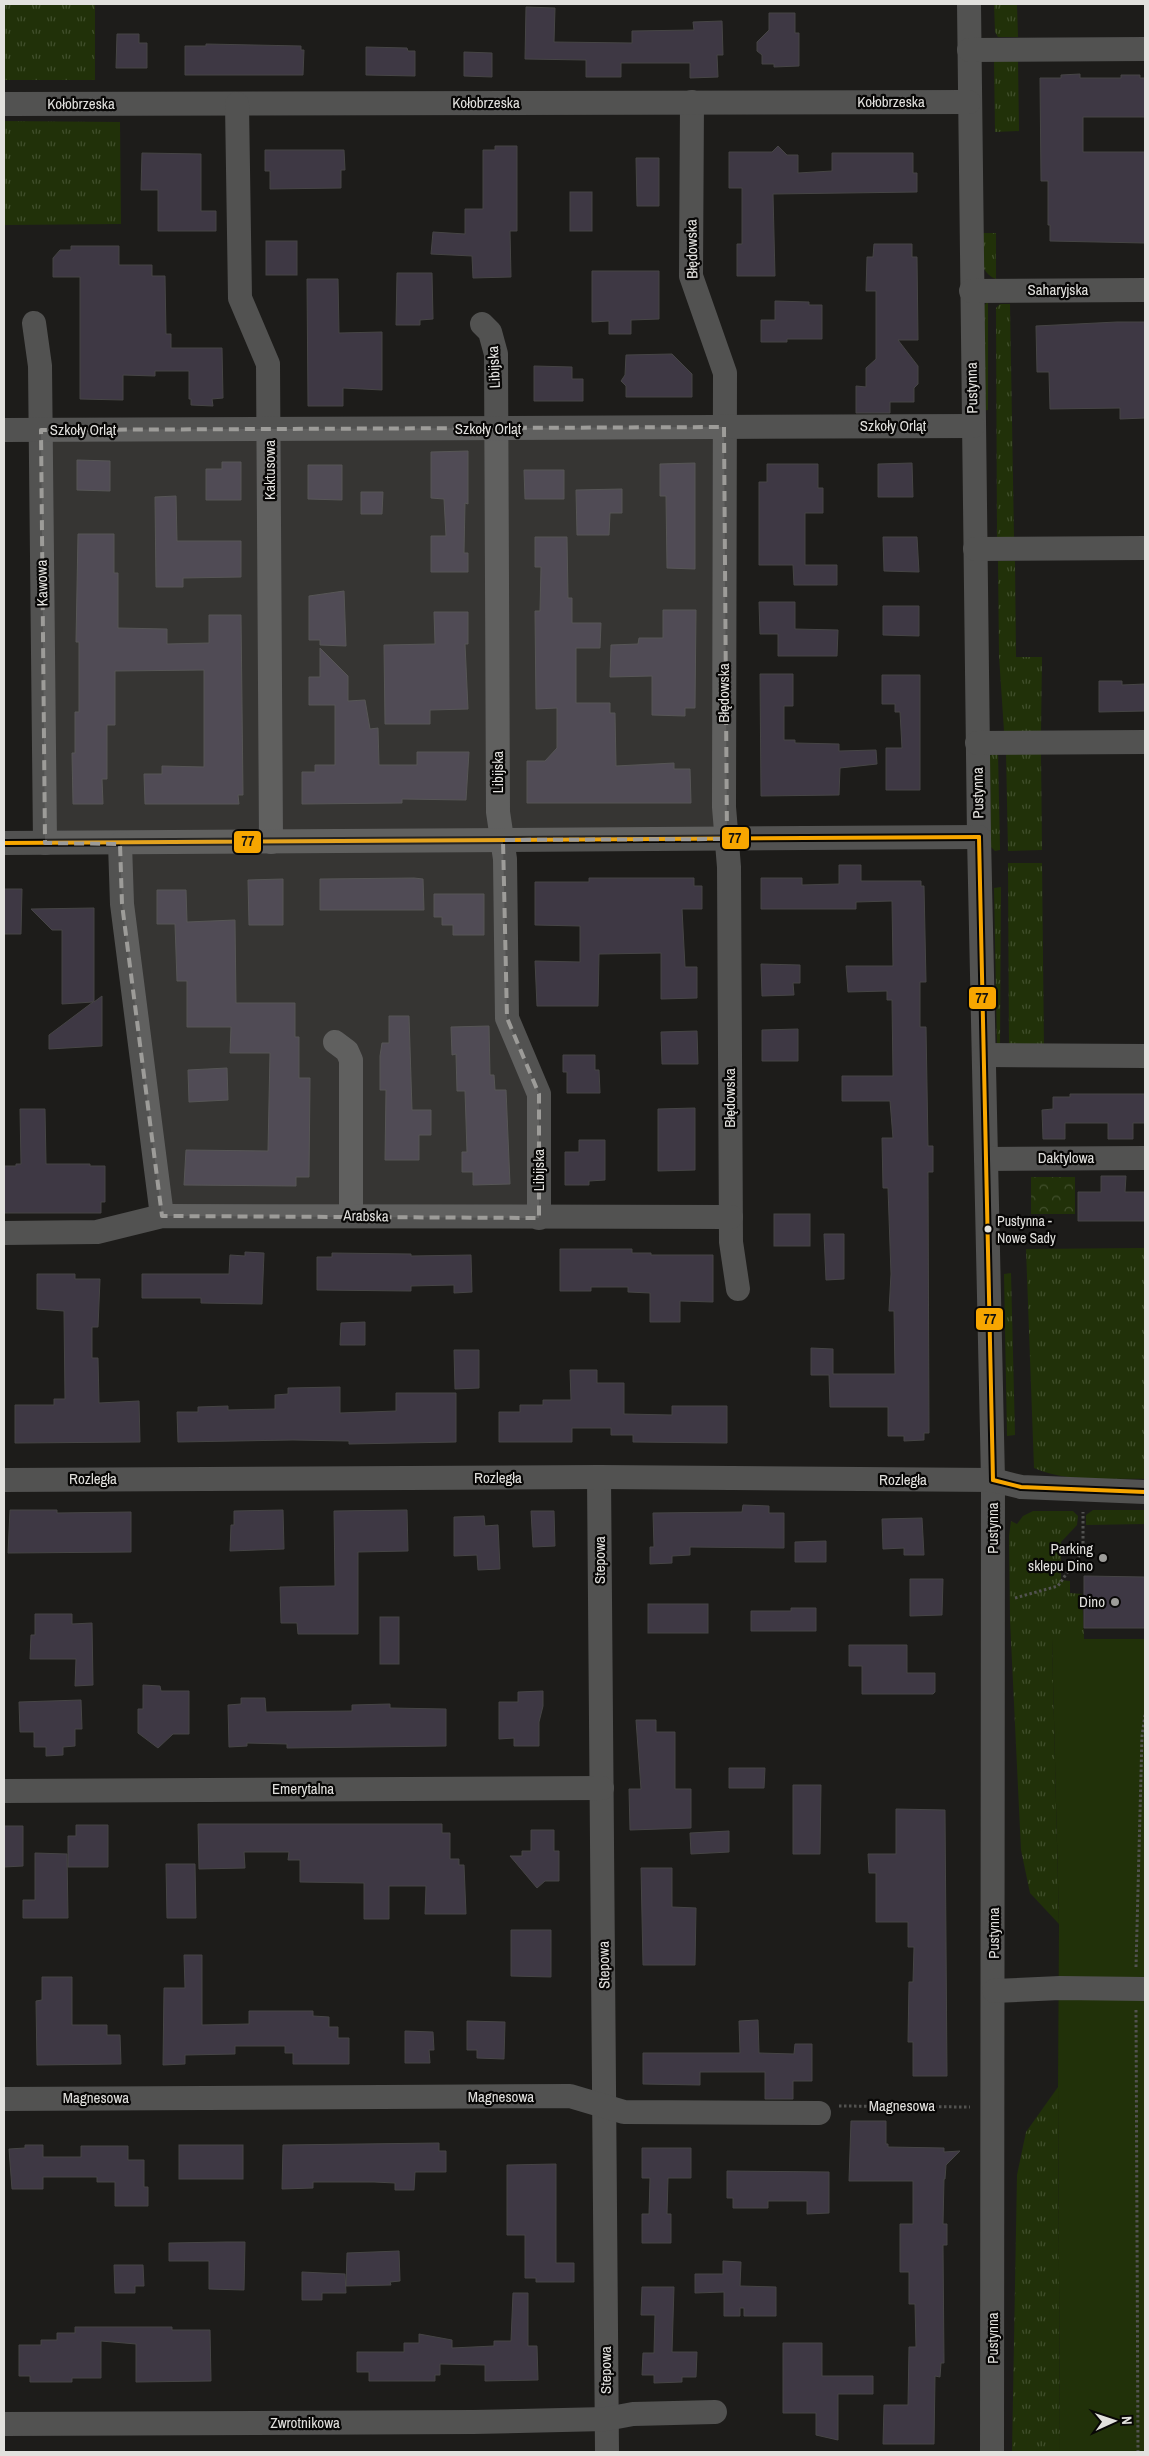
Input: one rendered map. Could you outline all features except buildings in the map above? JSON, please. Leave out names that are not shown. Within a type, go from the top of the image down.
[{"type":"street","name":"Pustynna","points":[[969,4],[974,550],[993,1480],[994,2107],[992,2452]]},
{"type":"street","points":[[969,50],[1145,49]]},
{"type":"street","name":"Błędowska","points":[[692,102],[691,276],[725,373],[724,807],[727,839],[731,1242],[738,1289]]},
{"type":"street","name":"Kołobrzeska","points":[[4,104],[969,102]]},
{"type":"street","name":"Kaktusowa","points":[[237,104],[240,298],[242,307],[266,357],[270,430],[271,842]]},
{"type":"street","name":"Saharyjska","points":[[971,291],[1145,290]]},
{"type":"street","name":"Kawowa","points":[[34,323],[40,366],[45,843]]},
{"type":"street","name":"Libijska","points":[[482,324],[490,332],[496,354],[498,812],[503,840],[507,1018],[538,1094],[539,1218]]},
{"type":"street","name":"Szkoły Orląt","points":[[4,430],[973,426]]},
{"type":"street","points":[[974,550],[1145,548]]},
{"type":"street","points":[[978,743],[1145,742]]},
{"type":"street","points":[[4,843],[120,844],[979,838]]},
{"type":"street","points":[[120,844],[122,904],[162,1216]]},
{"type":"street","points":[[335,1042],[347,1051],[351,1060],[351,1215]]},
{"type":"street","points":[[984,1055],[1145,1056]]},
{"type":"street","name":"Daktylowa","points":[[986,1159],[1145,1158]]},
{"type":"street","name":"Arabska","points":[[4,1233],[97,1232],[162,1216],[351,1215],[539,1218],[731,1216]]},
{"type":"street","name":"Rozległa","points":[[4,1480],[599,1478],[993,1480],[1021,1487],[1145,1492]]},
{"type":"street","name":"Stepowa","points":[[599,1478],[607,2452]]},
{"type":"street","name":"Emerytalna","points":[[4,1791],[602,1788]]},
{"type":"street","points":[[994,1991],[1140,1989]]},
{"type":"street","name":"Magnesowa","points":[[4,2098],[570,2096],[624,2112],[819,2113]]},
{"type":"street","name":"Zwrotnikowa","points":[[4,2424],[473,2422],[606,2419],[633,2414],[715,2412]]},
{"type":"path","points":[[994,1604],[1058,1586],[1083,1550],[1083,1507]]},
{"type":"path","points":[[1138,2452],[1142,1736],[1145,1715]]},
{"type":"path","name":"Magnesowa","points":[[819,2113],[839,2106],[994,2107]]},
{"type":"highlighted area","points":[[724,427],[727,839],[503,840],[507,1018],[539,1094],[539,1218],[162,1216],[122,904],[120,844],[45,843],[41,430]]},
{"type":"green space","points":[[4,4],[95,4],[95,80],[4,80]]},
{"type":"green space","points":[[994,4],[1017,4],[1018,37],[998,37],[995,32]]},
{"type":"green space","points":[[994,60],[1018,60],[1019,131],[995,132]]},
{"type":"green space","points":[[4,121],[120,122],[121,224],[4,225]]},
{"type":"green space","points":[[979,233],[996,233],[996,279],[990,276],[983,266]]},
{"type":"green space","points":[[988,301],[988,410],[981,411],[983,307]]},
{"type":"green space","points":[[1000,304],[1010,304],[1014,538],[997,539],[996,308]]},
{"type":"green space","points":[[998,561],[1015,561],[1016,657],[1042,657],[1041,732],[1004,731],[999,656]]},
{"type":"green space","points":[[994,752],[998,752],[1000,850],[995,851],[991,847],[990,756]]},
{"type":"green space","points":[[1006,752],[1041,754],[1042,850],[1008,851]]},
{"type":"green space","points":[[1008,863],[1042,863],[1044,1051],[1009,1050]]},
{"type":"green space","points":[[1001,887],[1000,1048],[997,1048],[994,888]]},
{"type":"green space","points":[[1031,1177],[1075,1177],[1075,1214],[1031,1214]]},
{"type":"green space","points":[[1145,1248],[1145,1479],[1075,1478],[1047,1473],[1034,1468],[1026,1249]]},
{"type":"green space","points":[[1011,1273],[1015,1435],[1007,1436],[1004,1274]]},
{"type":"green space","points":[[1093,1510],[1145,1510],[1145,1524],[1086,1525],[1086,1515]]},
{"type":"green space","points":[[1033,1511],[1073,1511],[1078,1516],[1077,1525],[1061,1542],[1061,1580],[1070,1581],[1070,1593],[1082,1594],[1084,1639],[1052,1640],[1059,1924],[1030,1893],[1021,1850],[1010,1620],[1009,1536],[1011,1521],[1017,1524],[1023,1516]]},
{"type":"green space","points":[[1052,1639],[1145,1639],[1145,2452],[1060,2452],[1059,1924]]},
{"type":"green space","points":[[1058,2087],[1060,2452],[1012,2452],[1017,2175],[1026,2132]]},
{"type":"transit line","name":"77","points":[[979,837],[993,1480]]},
{"type":"transit line","name":"77","points":[[4,843],[979,837]]},
{"type":"transit line","name":"77","points":[[993,1480],[1021,1487],[1145,1492]]},
{"type":"place","name":"Pustynna - Nowe Sady","points":[[988,1229]]},
{"type":"place","name":"Parking sklepu Dino","points":[[1103,1558]]},
{"type":"place","name":"Dino","points":[[1115,1602]]}]
